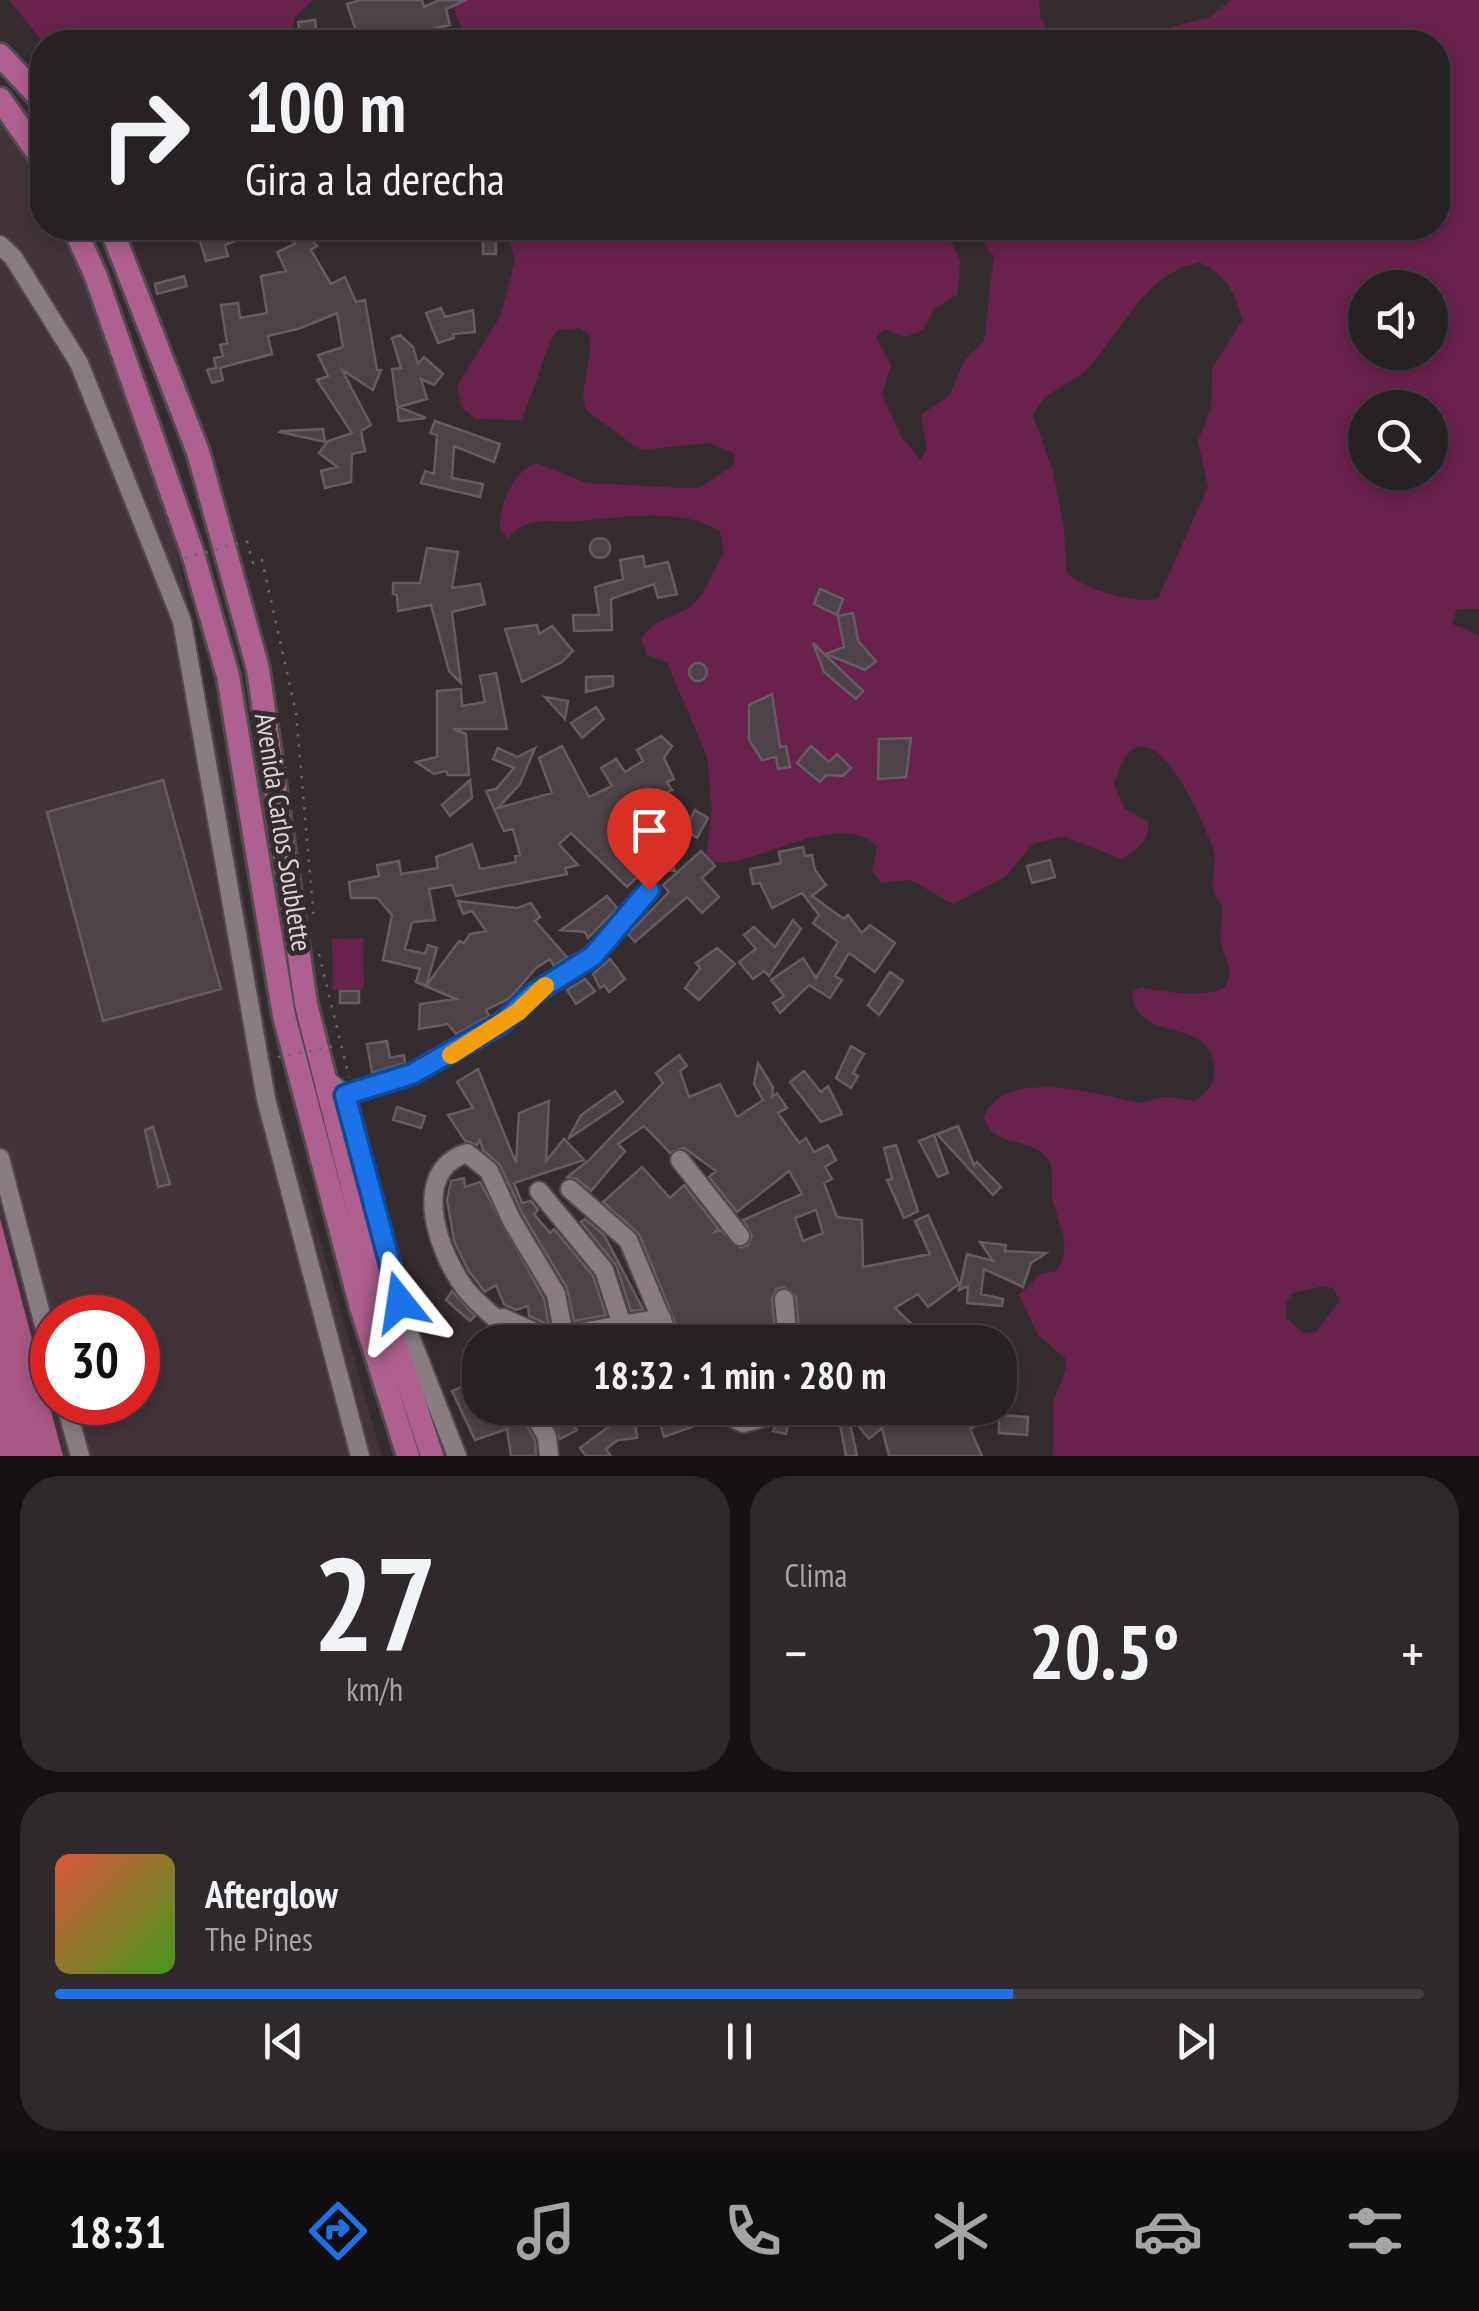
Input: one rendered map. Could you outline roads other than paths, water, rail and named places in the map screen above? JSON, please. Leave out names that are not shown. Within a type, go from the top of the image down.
[{"type":"main road","points":[[0,55],[30,87]]},
{"type":"main road","points":[[0,98],[30,142]]},
{"type":"main road","name":"Avenida Carlos Soublette","points":[[79,240],[95,274],[193,554],[228,676],[284,1016],[360,1304],[408,1456]]},
{"type":"main road","name":"Avenida Carlos Soublette","points":[[115,240],[198,452],[258,668],[306,1004],[380,1297],[432,1456]]},
{"type":"street","points":[[0,246],[13,256],[79,363],[182,621],[266,1099],[360,1456]]},
{"type":"street","points":[[324,1077],[347,1087],[412,1074],[502,1023],[533,994],[593,956],[649,890]]},
{"type":"street","points":[[347,1087],[410,1336],[457,1456]]},
{"type":"street","points":[[501,1325],[452,1266],[433,1210],[434,1191],[445,1166],[467,1153],[489,1172],[512,1221],[556,1294],[552,1325]]},
{"type":"street","points":[[0,1158],[36,1295]]},
{"type":"street","points":[[680,1160],[740,1236]]},
{"type":"street","points":[[570,1188],[628,1240],[665,1325]]},
{"type":"street","points":[[540,1192],[604,1270],[633,1325]]},
{"type":"street","points":[[784,1300],[786,1325]]},
{"type":"street","points":[[486,1308],[515,1325]]},
{"type":"street","points":[[648,1325],[662,1318]]},
{"type":"street","points":[[71,1425],[80,1456]]},
{"type":"street","points":[[540,1425],[547,1436],[549,1456]]}]
